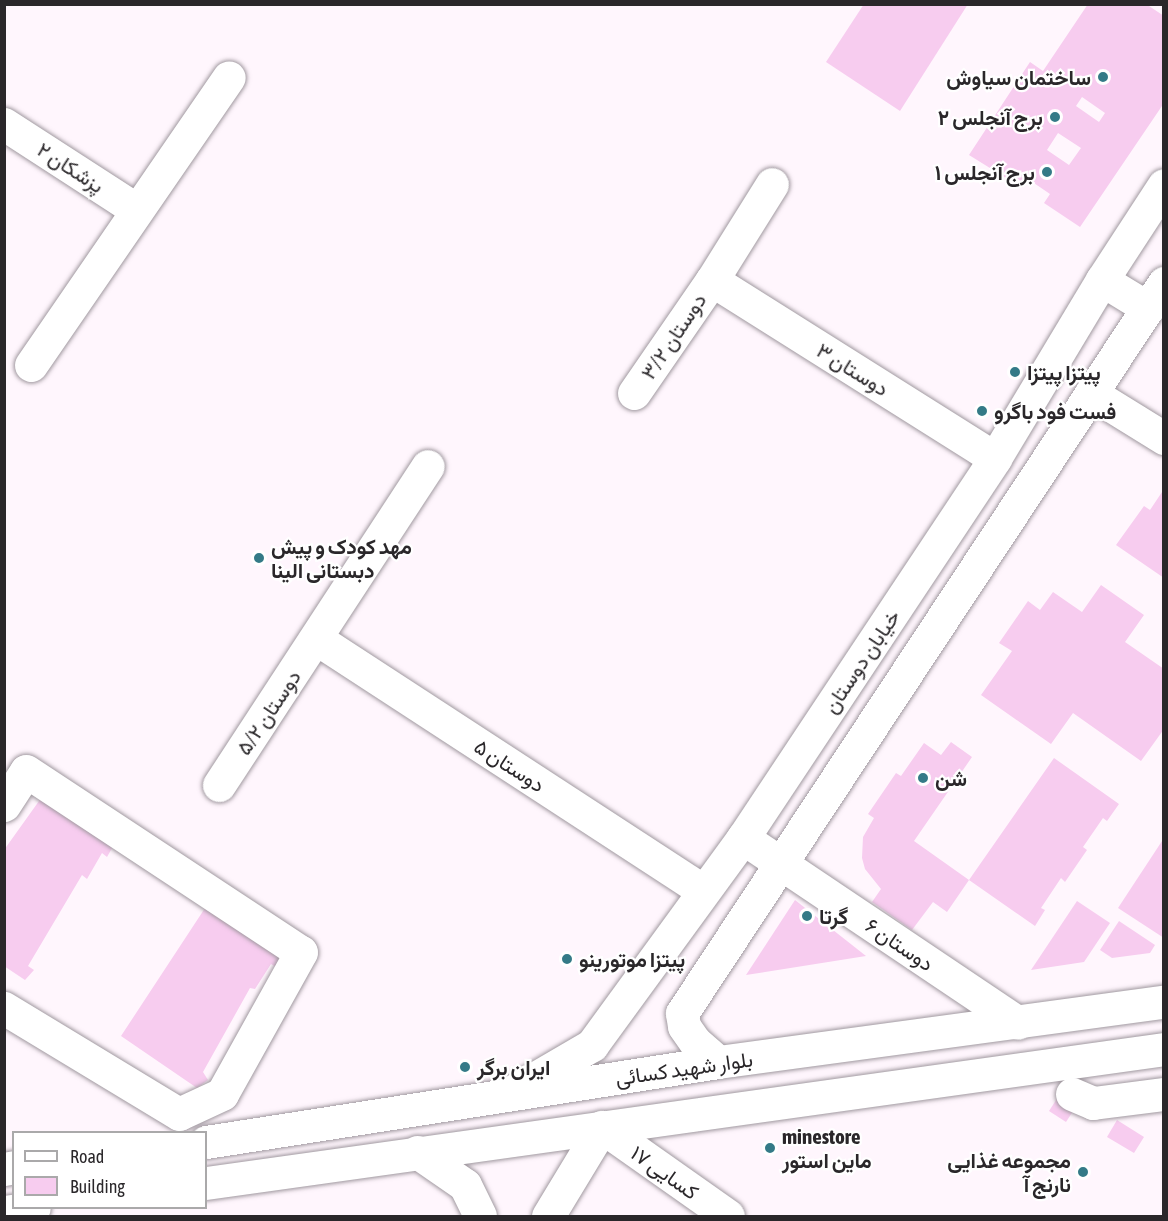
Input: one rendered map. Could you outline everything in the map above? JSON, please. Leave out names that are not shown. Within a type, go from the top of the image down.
[{"type":"street","points":[[31,366],[229,76]]},
{"type":"street","name":"۲ پزشکان","points":[[4,124],[137,210]]},
{"type":"street","name":"۳/۲ دوستان","points":[[634,393],[712,280],[772,184]]},
{"type":"street","name":"خیابان دوستان","points":[[510,1093],[591,1045],[743,838],[994,459],[1102,280],[1164,185]]},
{"type":"street","name":"۳ دوستان","points":[[712,280],[994,459]]},
{"type":"street","points":[[718,1062],[695,1042],[684,1026],[682,1013],[1156,296],[1102,280]]},
{"type":"street","points":[[1091,393],[1164,438]]},
{"type":"street","name":"۵/۲ دوستان","points":[[219,785],[317,639],[428,466]]},
{"type":"street","name":"۵ دوستان","points":[[317,639],[703,891]]},
{"type":"street","points":[[4,805],[26,771],[301,952],[222,1094],[219,1140]]},
{"type":"street","name":"۶ دوستان","points":[[743,838],[1018,1023]]},
{"type":"street","name":"بلوار شهید کسائی","points":[[219,1140],[718,1062],[1164,1002]]},
{"type":"street","points":[[4,1008],[179,1114],[222,1094]]},
{"type":"street","points":[[207,1183],[1164,1049]]},
{"type":"street","points":[[1072,1094],[1093,1103],[1164,1094]]},
{"type":"street","points":[[549,1216],[602,1127]]},
{"type":"street","name":"۱۷ کسایی","points":[[602,1127],[728,1216]]},
{"type":"street","points":[[417,1152],[465,1185],[480,1216]]},
{"type":"street","points":[[4,1212],[26,1209]]},
{"type":"building","points":[[864,4],[968,4],[900,111],[826,62]]},
{"type":"building","points":[[1088,4],[1146,4],[1164,16],[1164,103],[1080,227],[1044,203],[1050,194],[1028,179],[1022,188],[969,155],[1030,62],[1043,71]],"holes":[[[1082,97],[1105,113],[1099,122],[1076,106]],[[1058,133],[1081,148],[1069,165],[1047,150]]]},
{"type":"building","points":[[1164,489],[1164,578],[1116,545],[1144,506],[1150,510]]},
{"type":"building","points":[[1101,585],[1144,615],[1125,642],[1164,669],[1164,729],[1141,761],[1073,713],[1051,744],[981,695],[1012,651],[999,643],[1028,601],[1040,610],[1053,592],[1082,612]]},
{"type":"building","points":[[951,742],[972,757],[914,841],[969,880],[947,912],[933,902],[912,930],[872,902],[881,889],[865,869],[862,858],[863,837],[874,818],[868,814],[896,773],[901,776],[924,743],[941,755]]},
{"type":"building","points":[[1054,758],[1119,804],[1107,821],[1103,818],[1083,847],[1087,850],[1065,882],[1061,878],[1041,908],[1045,910],[1035,926],[969,880]]},
{"type":"building","points":[[44,794],[115,843],[107,857],[102,853],[87,879],[82,875],[28,966],[34,970],[25,980],[4,966],[4,850]]},
{"type":"building","points":[[1164,838],[1164,938],[1118,908]]},
{"type":"building","points":[[795,900],[866,956],[746,975]]},
{"type":"building","points":[[1077,901],[1110,923],[1084,962],[1031,970]]},
{"type":"building","points":[[209,902],[285,954],[276,967],[271,964],[255,989],[250,988],[203,1072],[208,1080],[197,1088],[121,1036]]},
{"type":"building","points":[[1119,921],[1155,945],[1150,953],[1112,958],[1100,950]]},
{"type":"building","points":[[1060,1094],[1077,1105],[1066,1122],[1049,1111]]},
{"type":"building","points":[[1117,1120],[1144,1137],[1134,1153],[1107,1137]]},
{"type":"place","name":"ساختمان سیاوش","points":[[1103,77]]},
{"type":"place","name":"برج آنجلس ۲","points":[[1055,117]]},
{"type":"place","name":"برج آنجلس ۱","points":[[1047,172]]},
{"type":"place","name":"پیتزا پیتزا","points":[[1015,372]]},
{"type":"place","name":"فست فود باگرو","points":[[982,411]]},
{"type":"place","name":"مهد کودک و پیش دبستانی الینا","points":[[259,558]]},
{"type":"place","name":"شن","points":[[923,778]]},
{"type":"place","name":"گرتا","points":[[807,916]]},
{"type":"place","name":"پیتزا موتورینو","points":[[567,959]]},
{"type":"place","name":"ایران برگر","points":[[465,1067]]},
{"type":"place","name":"minestore ماین استور","points":[[770,1148]]},
{"type":"place","name":"مجموعه غذایی نارنج آ","points":[[1083,1172]]}]
